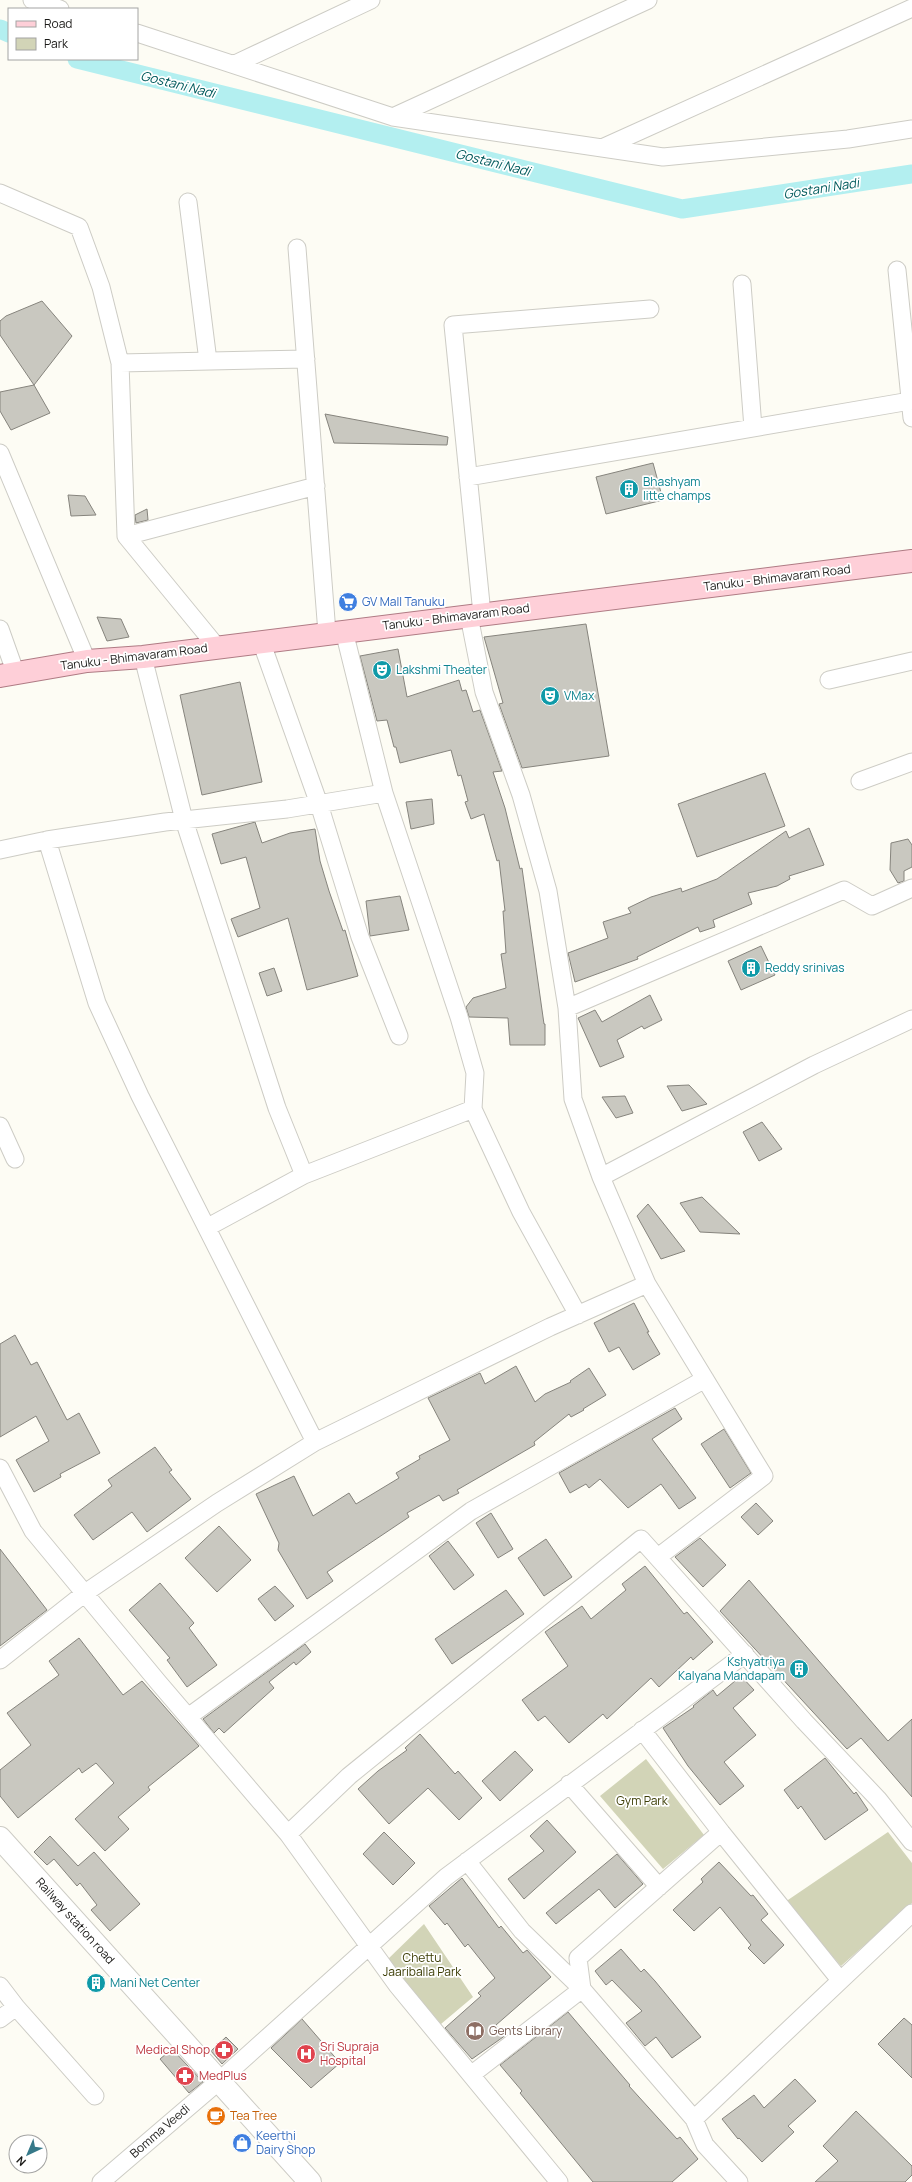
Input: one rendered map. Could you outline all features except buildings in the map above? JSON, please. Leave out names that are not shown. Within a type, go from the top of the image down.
[{"type":"main road","name":"Tanuku - Bhimavaram Road","points":[[8,675],[86,661],[144,657],[261,641],[912,561]]},
{"type":"street","points":[[32,0],[57,8]]},
{"type":"street","points":[[235,64],[371,0]]},
{"type":"street","points":[[393,117],[648,0]]},
{"type":"street","points":[[602,148],[912,8]]},
{"type":"street","points":[[138,33],[393,117],[663,158],[848,139],[912,129]]},
{"type":"street","points":[[0,193],[79,228],[101,287],[120,363],[126,536],[217,647]]},
{"type":"street","points":[[188,202],[208,361]]},
{"type":"street","points":[[298,248],[316,486],[336,632],[384,793],[459,1017],[475,1073],[473,1109],[521,1212],[578,1315]]},
{"type":"street","points":[[897,270],[912,418]]},
{"type":"street","points":[[742,284],[753,428]]},
{"type":"street","points":[[650,309],[453,325],[468,477],[476,615],[484,692],[521,795],[548,891],[567,1008],[573,1099],[601,1177],[647,1284],[764,1476],[658,1557]]},
{"type":"street","points":[[120,363],[306,359]]},
{"type":"street","points":[[468,477],[910,401]]},
{"type":"street","points":[[0,453],[86,661]]},
{"type":"street","points":[[126,536],[316,486]]},
{"type":"street","points":[[0,630],[8,675]]},
{"type":"street","points":[[261,641],[319,804],[360,937],[399,1036]]},
{"type":"street","points":[[144,657],[184,820],[277,1108],[304,1175]]},
{"type":"street","points":[[829,680],[912,661]]},
{"type":"street","points":[[860,781],[912,762]]},
{"type":"street","points":[[0,850],[47,840],[184,820],[319,804],[384,793]]},
{"type":"street","points":[[47,840],[97,1003],[140,1096],[208,1227],[315,1442]]},
{"type":"street","points":[[567,1008],[844,890],[872,906],[912,888]]},
{"type":"street","points":[[601,1177],[814,1065],[912,1019]]},
{"type":"street","points":[[208,1227],[304,1175],[473,1109]]},
{"type":"street","points":[[0,1126],[15,1160]]},
{"type":"street","points":[[0,1660],[85,1593],[218,1503],[315,1442],[578,1315],[647,1284]]},
{"type":"street","points":[[188,1717],[471,1511],[705,1379]]},
{"type":"street","points":[[0,1468],[33,1531],[288,1834],[397,1985],[559,2182]]},
{"type":"street","points":[[288,1834],[349,1776],[641,1539],[878,1799],[912,1842]]},
{"type":"street","name":"Bomma Veedi","points":[[101,2182],[219,2081],[446,1877],[745,1654]]},
{"type":"street","points":[[642,1730],[721,1832],[840,1980]]},
{"type":"street","points":[[569,1784],[659,1887]]},
{"type":"street","points":[[582,1989],[578,1958],[721,1832]]},
{"type":"street","name":"Railway station road","points":[[3,1848],[219,2081],[310,2182]]},
{"type":"street","points":[[467,1861],[522,1931],[582,1989],[694,2118],[705,2145],[740,2182]]},
{"type":"street","points":[[694,2118],[912,1912]]},
{"type":"street","points":[[0,1986],[16,2007],[95,2096]]},
{"type":"street","points":[[471,2075],[582,1989]]},
{"type":"street","points":[[0,2019],[16,2007]]},
{"type":"green space","name":"Gym Park","points":[[646,1759],[704,1835],[663,1869],[600,1796]]},
{"type":"green space","points":[[888,1832],[912,1863],[912,1903],[841,1966],[785,1902]]},
{"type":"green space","name":"Chettu Jaariballa Park","points":[[424,1924],[473,1997],[441,2024],[386,1961]]},
{"type":"waterway","name":"Gostani Nadi","points":[[0,29],[8,33]]},
{"type":"waterway","name":"Gostani Nadi","points":[[81,60],[682,209],[912,174]]},
{"type":"place","name":"Bhashyam litte champs","points":[[629,489]]},
{"type":"place","name":"GV Mall Tanuku","points":[[348,602]]},
{"type":"place","name":"Lakshmi Theater","points":[[382,670]]},
{"type":"place","name":"VMax","points":[[550,696]]},
{"type":"place","name":"Reddy srinivas","points":[[751,968]]},
{"type":"place","name":"Kshyatriya Kalyana Mandapam","points":[[799,1669]]},
{"type":"place","name":"Mani Net Center","points":[[96,1983]]},
{"type":"place","name":"Gents Library","points":[[475,2031]]},
{"type":"place","name":"Medical Shop","points":[[224,2050]]},
{"type":"place","name":"Sri Supraja Hospital","points":[[306,2054]]},
{"type":"place","name":"MedPlus","points":[[185,2076]]},
{"type":"place","name":"Tea Tree","points":[[216,2116]]},
{"type":"place","name":"Keerthi Dairy Shop","points":[[242,2143]]}]
